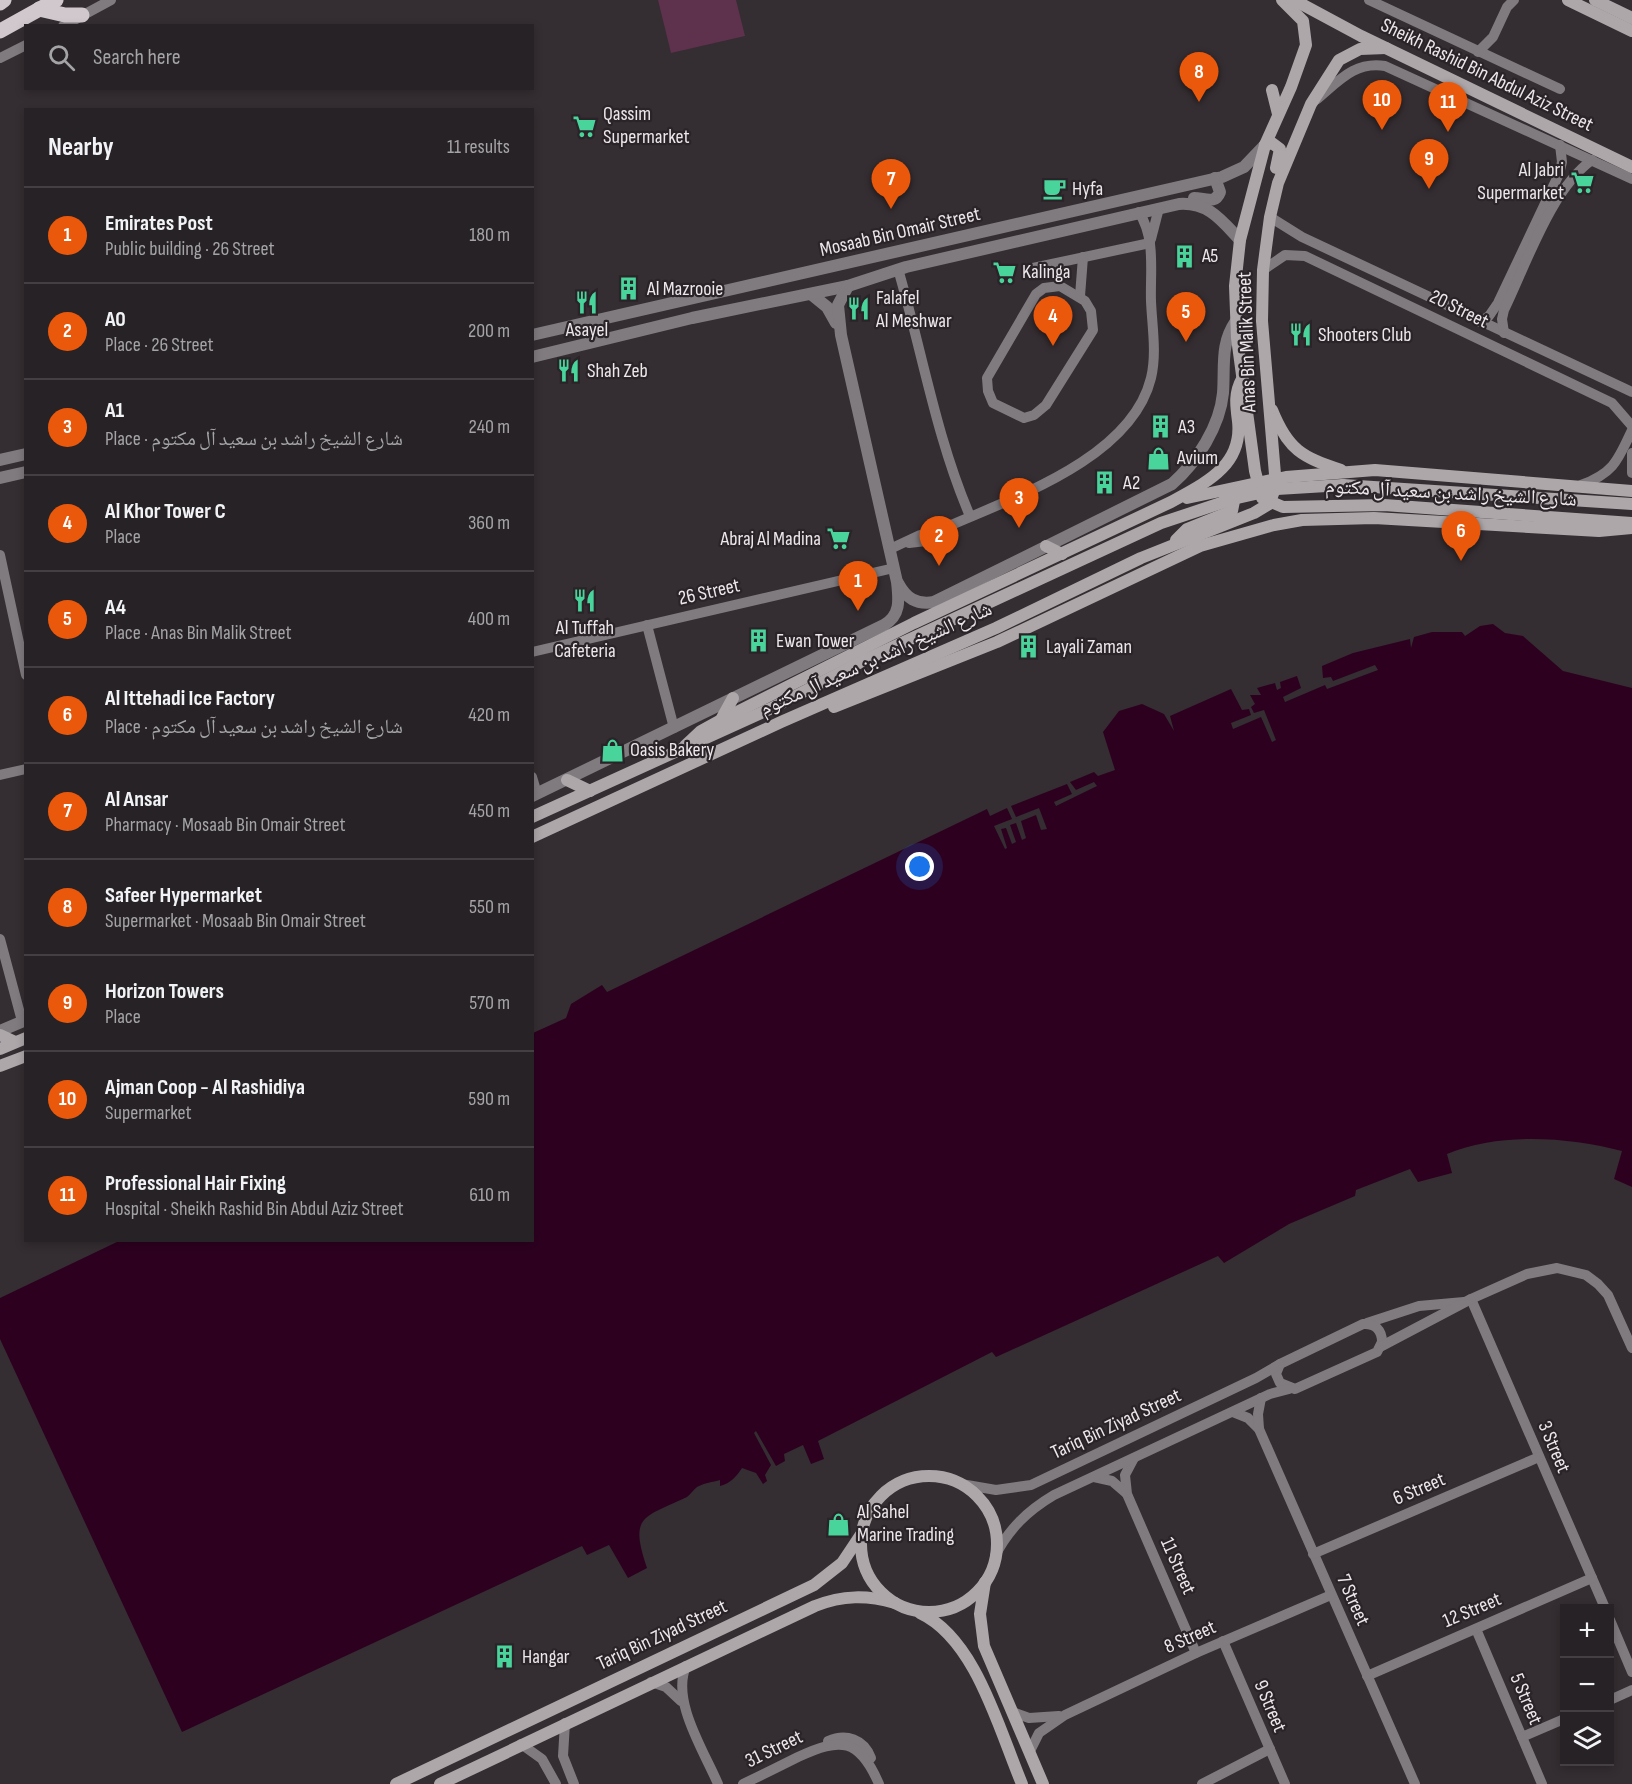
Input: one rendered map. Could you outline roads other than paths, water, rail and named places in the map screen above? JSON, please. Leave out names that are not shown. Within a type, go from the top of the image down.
[{"type":"main road","points":[[0,3],[4,0]]},
{"type":"main road","points":[[0,31],[56,0]]},
{"type":"main road","name":"Anas Bin Malik Street","points":[[1257,482],[1242,378],[1235,286],[1240,240],[1265,145],[1291,87],[1307,36],[1303,21],[1282,0]]},
{"type":"main road","name":"Sheikh Rashid Bin Abdul Aziz Street","points":[[1294,0],[1386,48],[1632,167]]},
{"type":"main road","points":[[1568,0],[1632,31]]},
{"type":"main road","points":[[1595,0],[1632,18]]},
{"type":"main road","points":[[39,9],[82,15]]},
{"type":"main road","name":"Anas Bin Malik Street","points":[[1275,479],[1262,321],[1263,270],[1269,217],[1278,183],[1311,104],[1333,67],[1345,54],[1360,49],[1386,48]]},
{"type":"main road","points":[[1272,90],[1278,114]]},
{"type":"main road","points":[[1265,145],[1272,143],[1280,149],[1276,168],[1278,183]]},
{"type":"main road","points":[[685,746],[701,731],[721,720],[914,623],[1171,502],[1219,474],[1232,458],[1239,429],[1236,394],[1242,378]]},
{"type":"main road","points":[[1267,398],[1279,428],[1292,447],[1312,460],[1345,471]]},
{"type":"main road","points":[[1171,502],[1275,479],[1374,470],[1632,490]]},
{"type":"main road","points":[[1337,505],[1328,500],[1310,497],[1305,487],[1308,481],[1314,477],[1349,476],[1374,470]]},
{"type":"main road","points":[[1257,482],[1262,498],[1269,504],[1275,492],[1275,479]]},
{"type":"main road","name":"شارع الشيخ راشد بن سعيد آل مكتوم","points":[[534,816],[774,707],[863,661],[1132,534],[1233,499],[1277,489],[1343,485],[1632,504]]},
{"type":"main road","points":[[1174,544],[1187,529],[1229,513],[1234,508],[1234,501],[1226,494],[1197,496]]},
{"type":"main road","name":"شارع الشيخ راشد بن سعيد آل مكتوم","points":[[534,836],[781,722],[996,628],[1174,544],[1254,513],[1269,504],[1283,507],[1337,505],[1431,508],[1632,523]]},
{"type":"main road","points":[[781,722],[823,711],[922,674],[1008,638],[1200,546],[1262,527],[1302,520],[1350,518],[1579,530],[1632,528]]},
{"type":"main road","points":[[1046,546],[1062,554]]},
{"type":"main road","points":[[721,720],[734,698]]},
{"type":"main road","points":[[567,780],[590,791]]},
{"type":"main road","points":[[0,1033],[20,1040]]},
{"type":"main road","points":[[0,1049],[20,1040]]},
{"type":"main road","points":[[0,1066],[24,1057]]},
{"type":"main road","points":[[1022,1784],[966,1654],[943,1627],[896,1603],[879,1590],[867,1573],[862,1553],[862,1533],[870,1511],[876,1501],[904,1480],[927,1476],[961,1484],[983,1502],[990,1515],[996,1542],[995,1556],[985,1581],[980,1614],[984,1646],[1043,1784]]},
{"type":"main road","name":"Tariq Bin Ziyad Street","points":[[396,1784],[814,1586],[842,1563],[862,1533]]},
{"type":"main road","points":[[913,1610],[948,1608],[969,1598],[985,1581]]},
{"type":"main road","name":"Tariq Bin Ziyad Street","points":[[440,1784],[565,1722],[830,1600],[863,1596],[896,1603]]},
{"type":"street","points":[[66,24],[111,0]]},
{"type":"street","points":[[1369,0],[1560,89]]},
{"type":"street","points":[[1478,52],[1493,37],[1510,2]]},
{"type":"street","points":[[1493,37],[1493,59]]},
{"type":"street","points":[[0,58],[24,46]]},
{"type":"street","points":[[1311,104],[1352,70],[1378,65],[1391,68],[1632,179]]},
{"type":"street","name":"Mosaab Bin Omair Street","points":[[534,335],[848,264],[1144,189],[1215,178],[1244,166],[1265,145]]},
{"type":"street","points":[[1504,333],[1502,319],[1505,299],[1560,174],[1562,157],[1560,146]]},
{"type":"street","points":[[1480,322],[1505,299],[1561,192],[1570,179],[1592,160]]},
{"type":"street","points":[[1560,174],[1570,179]]},
{"type":"street","points":[[1179,204],[1190,198],[1212,201],[1217,198],[1220,192],[1215,178]]},
{"type":"street","name":"Mosaab Bin Omair Street","points":[[534,357],[692,318],[848,286],[902,268],[1179,204],[1195,204],[1208,209],[1240,240]]},
{"type":"street","points":[[890,549],[926,541],[940,530],[1081,462],[1107,444],[1134,415],[1147,390],[1153,363],[1150,243],[1159,208]]},
{"type":"street","points":[[1139,212],[1150,243]]},
{"type":"street","name":"20 Street","points":[[1269,217],[1323,247],[1619,388],[1632,392]]},
{"type":"street","points":[[1033,268],[1150,243]]},
{"type":"street","points":[[1314,260],[1317,252],[1323,247]]},
{"type":"street","name":"20 Street","points":[[1263,270],[1290,254],[1300,254],[1612,403],[1632,428]]},
{"type":"street","points":[[1080,296],[1060,286],[1044,288],[1036,294],[989,372],[988,391],[998,407],[1024,418],[1034,416],[1046,405],[1093,330],[1091,311],[1080,296],[1083,257]]},
{"type":"street","points":[[902,268],[945,449],[970,516]]},
{"type":"street","points":[[535,795],[888,622],[899,604],[897,582],[841,335],[838,305],[848,286]]},
{"type":"street","points":[[811,294],[832,313],[841,335]]},
{"type":"street","points":[[897,582],[912,600],[922,603],[934,602],[1157,493],[1184,472],[1206,442],[1218,418],[1224,390],[1224,352],[1228,335],[1236,321]]},
{"type":"street","points":[[1612,403],[1619,388]]},
{"type":"street","points":[[1581,485],[1611,470],[1632,428]]},
{"type":"street","points":[[1632,453],[1632,473]]},
{"type":"street","points":[[0,460],[24,454]]},
{"type":"street","points":[[0,478],[24,472]]},
{"type":"street","points":[[0,555],[24,666]]},
{"type":"street","name":"26 Street","points":[[534,652],[894,568]]},
{"type":"street","points":[[647,625],[674,728]]},
{"type":"street","points":[[0,775],[24,769]]},
{"type":"street","points":[[0,939],[24,1021],[0,1033]]},
{"type":"street","points":[[1468,1301],[1542,1269],[1572,1270],[1598,1284],[1608,1295],[1632,1348]]},
{"type":"street","name":"Tariq Bin Ziyad Street","points":[[961,1484],[996,1490],[1031,1485],[1367,1323],[1419,1306],[1468,1301]]},
{"type":"street","name":"Tariq Bin Ziyad Street","points":[[995,1556],[1003,1541],[1025,1515],[1054,1495],[1261,1398],[1364,1358],[1380,1347],[1468,1301]]},
{"type":"street","name":"3 Street","points":[[1468,1301],[1603,1604]]},
{"type":"street","points":[[1367,1323],[1381,1332],[1380,1347]]},
{"type":"street","points":[[1280,1364],[1277,1379],[1289,1389]]},
{"type":"street","name":"7 Street","points":[[1261,1398],[1258,1414],[1259,1430],[1414,1784]]},
{"type":"street","points":[[1233,1412],[1248,1418],[1259,1430]]},
{"type":"street","name":"6 Street","points":[[1313,1554],[1539,1457]]},
{"type":"street","points":[[1126,1494],[1125,1475],[1134,1458]]},
{"type":"street","points":[[1094,1477],[1112,1481],[1126,1494]]},
{"type":"street","name":"11 Street","points":[[1126,1494],[1196,1653]]},
{"type":"street","name":"12 Street","points":[[1367,1676],[1592,1578]]},
{"type":"street","name":"8 Street","points":[[1029,1751],[1039,1733],[1065,1715],[1196,1653],[1331,1595]]},
{"type":"street","name":"5 Street","points":[[1476,1629],[1542,1784]]},
{"type":"street","points":[[1614,1629],[1632,1672]]},
{"type":"street","name":"9 Street","points":[[1223,1641],[1285,1784]]},
{"type":"street","points":[[683,1704],[681,1681],[686,1666]]},
{"type":"street","points":[[651,1682],[673,1691],[683,1704],[718,1784]]},
{"type":"street","points":[[1614,1698],[1632,1690]]},
{"type":"street","name":"8 Street","points":[[1012,1712],[1029,1718],[1065,1715]]},
{"type":"street","points":[[1522,1737],[1560,1721]]},
{"type":"street","points":[[565,1722],[563,1756],[574,1784]]},
{"type":"street","points":[[521,1744],[542,1760],[556,1784]]},
{"type":"street","name":"31 Street","points":[[743,1784],[821,1747],[835,1744],[850,1747],[862,1754],[879,1784]]},
{"type":"street","points":[[1202,1784],[1270,1749]]},
{"type":"place","name":"Safeer Hypermarket","points":[[1199,102]]},
{"type":"place","name":"Qassim Supermarket","points":[[585,126]]},
{"type":"place","name":"Ajman Coop - Al Rashidiya","points":[[1382,130]]},
{"type":"place","name":"Professional Hair Fixing","points":[[1448,132]]},
{"type":"place","name":"Al Jabri Supermarket","points":[[1582,182]]},
{"type":"place","name":"Hyfa","points":[[1054,189]]},
{"type":"place","name":"Horizon Towers","points":[[1429,189]]},
{"type":"place","name":"Al Ansar","points":[[891,209]]},
{"type":"place","name":"A5","points":[[1184,256]]},
{"type":"place","name":"Kalinga","points":[[1004,272]]},
{"type":"place","name":"Al Mazrooie","points":[[629,289]]},
{"type":"place","name":"Asayel","points":[[587,302]]},
{"type":"place","name":"Falafel Al Meshwar","points":[[858,309]]},
{"type":"place","name":"Shooters Club","points":[[1300,335]]},
{"type":"place","name":"A4","points":[[1186,342]]},
{"type":"place","name":"Al Khor Tower C","points":[[1053,346]]},
{"type":"place","name":"Shah Zeb","points":[[569,371]]},
{"type":"place","name":"A3","points":[[1160,427]]},
{"type":"place","name":"Avium","points":[[1159,458]]},
{"type":"place","name":"A2","points":[[1105,483]]},
{"type":"place","name":"A1","points":[[1019,528]]},
{"type":"place","name":"Abraj Al Madina","points":[[839,539]]},
{"type":"place","name":"Al Ittehadi Ice Factory","points":[[1461,561]]},
{"type":"place","name":"A0","points":[[939,566]]},
{"type":"place","name":"Al Tuffah Cafeteria","points":[[585,601]]},
{"type":"place","name":"Emirates Post","points":[[858,611]]},
{"type":"place","name":"Ewan Tower","points":[[758,641]]},
{"type":"place","name":"Layali Zaman","points":[[1028,647]]},
{"type":"place","name":"Oasis Bakery","points":[[612,750]]},
{"type":"place","name":"Al Sahel Marine Trading","points":[[839,1524]]},
{"type":"place","name":"Hangar","points":[[504,1657]]}]
